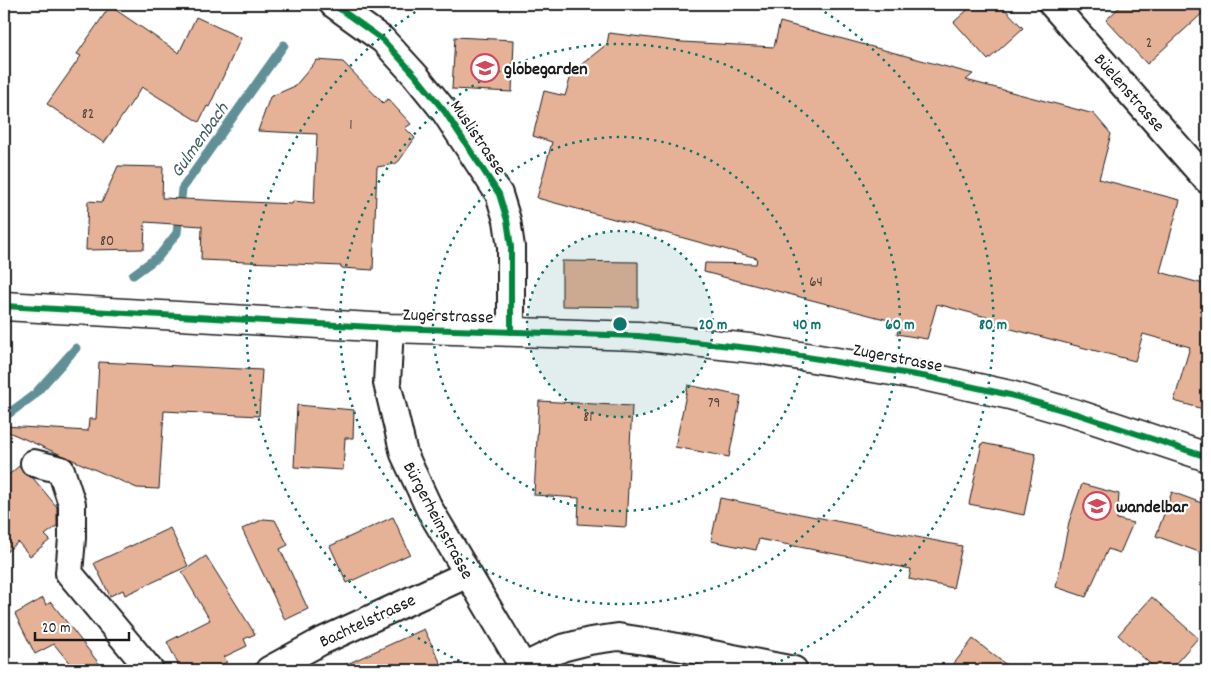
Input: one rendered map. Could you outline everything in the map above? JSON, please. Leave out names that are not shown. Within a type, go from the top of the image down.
[{"type":"main road","name":"Zugerstrasse","points":[[4,306],[390,328],[638,336],[749,348],[928,377],[1019,397],[1207,457]]},
{"type":"street","name":"Muslistrasse","points":[[335,4],[383,40],[415,75],[445,112],[499,194],[507,220],[512,247],[511,332]]},
{"type":"street","name":"Büelenstrasse","points":[[1062,7],[1207,180]]},
{"type":"street","name":"Bürgerheimstrasse","points":[[390,328],[387,383],[404,454],[430,510],[524,669]]},
{"type":"street","points":[[34,463],[62,470],[72,504],[69,572],[150,670]]},
{"type":"street","name":"Bachtelstrasse","points":[[269,670],[320,642],[468,574]]},
{"type":"street","points":[[524,669],[562,648],[590,640],[618,637],[794,670]]},
{"type":"building","points":[[974,4],[1000,4],[1023,28],[988,60],[954,22]]},
{"type":"building","points":[[1123,4],[1207,4],[1207,9],[1147,64],[1106,20]]},
{"type":"building","points":[[110,6],[179,53],[196,17],[241,38],[209,107],[207,106],[199,122],[142,87],[104,143],[47,104],[81,56],[77,54]]},
{"type":"building","points":[[780,22],[973,74],[966,80],[1094,114],[1111,134],[1099,179],[1180,200],[1160,272],[1207,285],[1207,410],[1174,401],[1190,347],[1143,334],[1135,361],[992,324],[994,319],[937,304],[927,339],[897,334],[900,323],[704,272],[705,263],[756,264],[757,258],[537,198],[552,142],[533,136],[544,91],[565,96],[572,72],[607,44],[609,33],[682,42],[774,47]]},
{"type":"building","points":[[455,37],[514,40],[512,92],[452,89]]},
{"type":"building","points":[[317,60],[343,62],[383,103],[388,99],[411,124],[405,128],[415,138],[399,161],[395,164],[377,167],[373,270],[341,268],[341,266],[201,260],[202,226],[145,222],[144,249],[86,250],[88,201],[102,202],[118,166],[163,167],[162,198],[292,204],[293,201],[314,203],[317,134],[258,131],[270,97],[295,86]]},
{"type":"building","points":[[562,261],[638,262],[638,307],[562,306]]},
{"type":"building","points":[[99,362],[262,370],[259,416],[164,411],[159,489],[137,488],[4,430],[4,426],[88,431],[89,419],[96,419]]},
{"type":"building","points":[[688,385],[741,396],[729,457],[675,447]]},
{"type":"building","points":[[539,401],[632,406],[626,527],[578,524],[579,498],[534,495]]},
{"type":"building","points":[[297,405],[354,410],[353,438],[345,438],[343,470],[294,467]]},
{"type":"building","points":[[982,443],[1036,454],[1024,515],[969,504]]},
{"type":"building","points":[[19,466],[23,473],[33,478],[57,507],[57,526],[45,535],[50,540],[30,556],[18,542],[4,554],[4,479]]},
{"type":"building","points":[[1082,484],[1119,494],[1117,519],[1133,523],[1120,553],[1108,549],[1086,597],[1056,587],[1069,522]]},
{"type":"building","points":[[1172,492],[1207,505],[1207,555],[1156,536]]},
{"type":"building","points":[[720,498],[962,546],[953,588],[909,579],[911,569],[759,539],[756,550],[711,541]]},
{"type":"building","points":[[393,517],[410,554],[347,583],[330,546]]},
{"type":"building","points":[[264,519],[275,520],[288,545],[280,549],[308,609],[285,620],[242,529]]},
{"type":"building","points":[[170,528],[188,566],[125,595],[123,590],[110,596],[94,563]]},
{"type":"building","points":[[206,556],[255,634],[244,639],[247,646],[224,657],[227,662],[210,670],[181,670],[167,642],[210,620],[182,572]]},
{"type":"building","points":[[1152,597],[1198,638],[1170,670],[1157,670],[1118,635]]},
{"type":"building","points":[[43,598],[46,605],[51,602],[104,670],[75,670],[54,644],[35,654],[15,614]]},
{"type":"building","points":[[424,629],[444,670],[334,670]]},
{"type":"building","points":[[973,639],[1013,670],[949,670]]},
{"type":"waterway","name":"Gulmenbach","points":[[133,275],[159,256],[177,233],[182,189],[284,45]]},
{"type":"waterway","name":"Gulmenbach","points":[[4,417],[34,395],[76,348]]},
{"type":"cycle path","points":[[333,4],[383,40],[415,75],[445,112],[499,194],[507,220],[511,247],[511,332]]},
{"type":"cycle path","points":[[4,306],[390,328],[638,336],[758,349],[928,377],[1010,395],[1080,415],[1207,457]]},
{"type":"place","name":"globegarden","points":[[485,68]]},
{"type":"place","name":"wandelbar","points":[[1097,506]]}]
